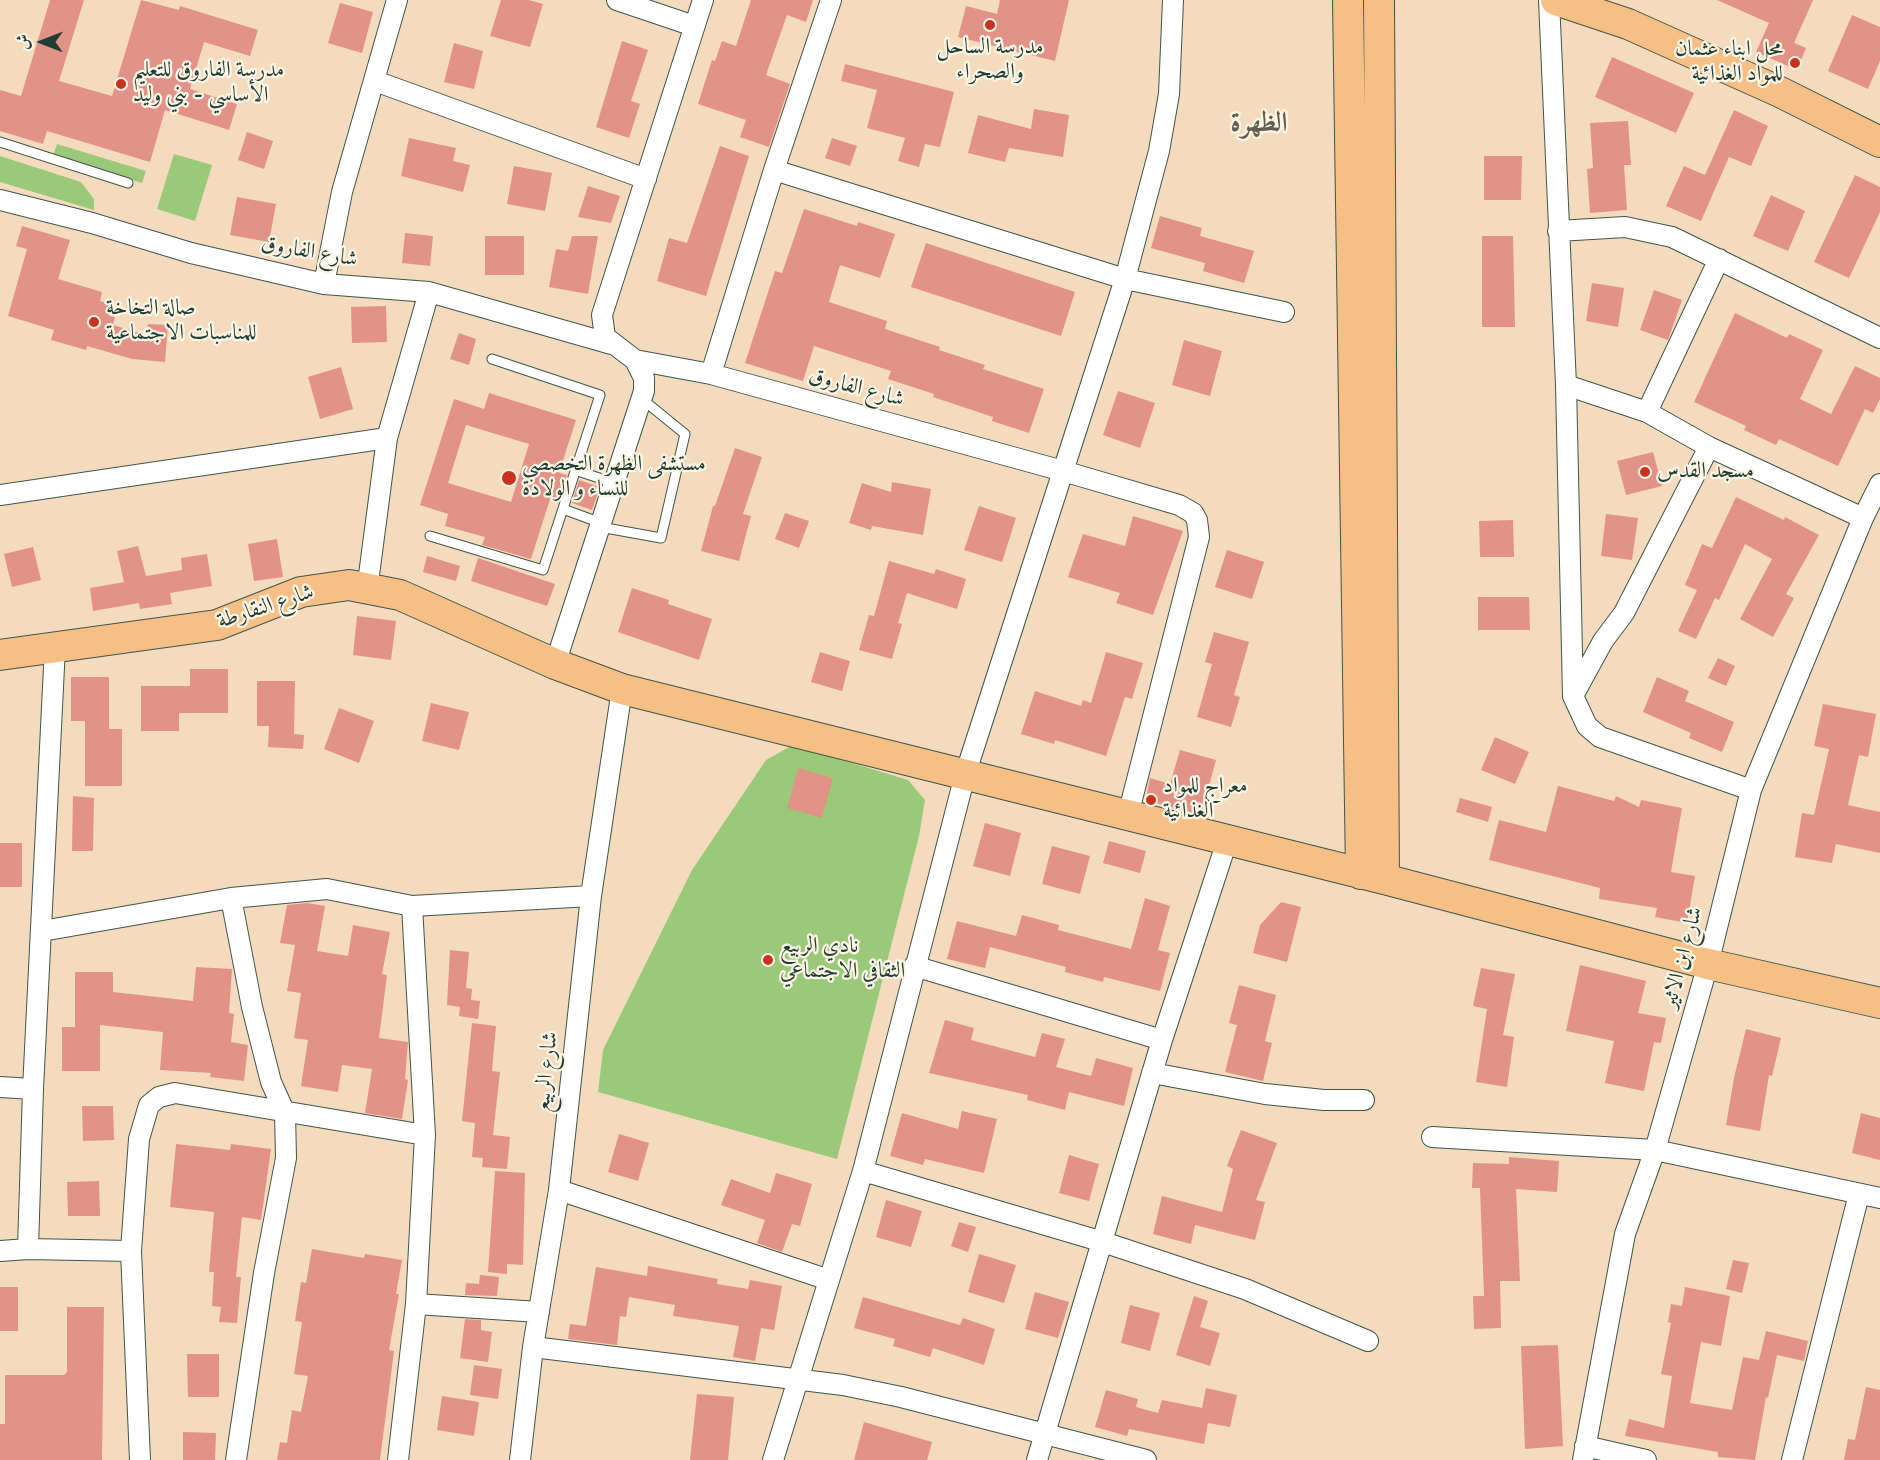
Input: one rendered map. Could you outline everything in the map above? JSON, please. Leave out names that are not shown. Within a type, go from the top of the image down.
[{"type":"main road","points":[[1348,0],[1372,877]]},
{"type":"main road","points":[[1372,877],[1379,0]]},
{"type":"main road","points":[[1556,0],[1628,24],[1780,92],[1880,142]]},
{"type":"main road","name":"شارع النقارطة","points":[[0,655],[141,638],[217,626],[301,592],[349,585],[400,595],[555,664],[622,688],[1708,964],[1880,1003]]},
{"type":"street","points":[[324,284],[342,192],[397,0]]},
{"type":"street","points":[[617,0],[694,26]]},
{"type":"street","points":[[611,344],[605,337],[602,315],[703,0]]},
{"type":"street","points":[[711,374],[774,170],[831,0]]},
{"type":"street","points":[[772,1460],[863,1171],[965,775],[1125,279],[1159,151],[1169,94],[1173,0]]},
{"type":"street","points":[[1549,0],[1557,231],[1566,385],[1573,696],[1587,726],[1600,737],[1750,790]]},
{"type":"street","points":[[375,81],[646,179]]},
{"type":"street","points":[[774,170],[1125,279],[1284,312]]},
{"type":"street","name":"شارع الفاروق","points":[[0,200],[92,223],[191,253],[324,284],[429,292],[611,344],[636,360],[711,374],[1179,505],[1193,513],[1197,520],[1199,537],[1128,815]]},
{"type":"street","points":[[1557,231],[1624,227],[1672,237],[1880,338]]},
{"type":"street","points":[[1647,412],[1719,259]]},
{"type":"street","points":[[367,590],[387,438],[429,292]]},
{"type":"street","points":[[555,664],[642,399],[644,378],[636,360]]},
{"type":"street","points":[[1566,385],[1647,412],[1709,447],[1863,518]]},
{"type":"street","points":[[0,495],[387,438]]},
{"type":"street","points":[[1573,696],[1603,641],[1624,613],[1709,447]]},
{"type":"street","name":"شارع ابن الاثير","points":[[1584,1453],[1625,1234],[1655,1150],[1708,964],[1750,790],[1863,518],[1880,484]]},
{"type":"street","points":[[28,1249],[33,1089],[55,647]]},
{"type":"street","name":"شارع الربيع","points":[[520,1460],[533,1347],[559,1190],[591,896],[622,688]]},
{"type":"street","points":[[1037,1460],[1161,1040],[1227,841]]},
{"type":"street","points":[[42,931],[231,898],[327,889],[412,906],[591,896]]},
{"type":"street","points":[[231,898],[271,1082],[285,1113],[286,1158],[264,1273],[236,1460]]},
{"type":"street","points":[[398,1460],[416,1304],[425,1136],[412,906]]},
{"type":"street","points":[[914,966],[1161,1040]]},
{"type":"street","points":[[1152,1073],[1265,1094],[1324,1100],[1364,1100]]},
{"type":"street","points":[[0,1088],[33,1089]]},
{"type":"street","points":[[140,1460],[131,1251],[139,1139],[149,1105],[159,1097],[175,1094],[425,1136]]},
{"type":"street","points":[[1432,1137],[1655,1150],[1880,1198]]},
{"type":"street","points":[[863,1171],[1103,1242],[1245,1288],[1368,1341]]},
{"type":"street","points":[[559,1190],[829,1280]]},
{"type":"street","points":[[1792,1460],[1859,1194]]},
{"type":"street","points":[[0,1251],[28,1249],[131,1251]]},
{"type":"street","points":[[416,1304],[539,1312]]},
{"type":"street","points":[[533,1347],[798,1380],[901,1397],[1146,1460]]},
{"type":"street","points":[[1584,1453],[1646,1460]]},
{"type":"lane","points":[[0,142],[128,183]]},
{"type":"lane","points":[[430,536],[543,570],[600,395],[492,359]]},
{"type":"lane","points":[[563,509],[600,525],[661,538],[685,434],[642,399]]},
{"type":"lane","points":[[575,470],[615,483]]},
{"type":"green space","points":[[57,144],[146,171],[142,183],[53,155]]},
{"type":"green space","points":[[174,154],[212,165],[195,221],[157,209]]},
{"type":"green space","points":[[0,156],[81,182],[94,199],[94,210],[0,182]]},
{"type":"green space","name":"نادي الربيع الثقافي الاجتماعي","points":[[793,745],[908,780],[925,800],[919,836],[837,1159],[598,1092],[603,1050],[692,870],[766,760]]},
{"type":"building","points":[[50,0],[84,0],[59,81],[112,96],[141,0],[179,10],[180,6],[258,30],[250,56],[204,42],[190,89],[237,104],[229,130],[165,110],[150,162],[47,131],[43,144],[0,131],[0,90],[21,96]]},
{"type":"building","points":[[501,0],[529,0],[543,4],[530,47],[490,36]]},
{"type":"building","points":[[751,0],[813,0],[806,22],[787,15],[766,75],[790,84],[769,147],[740,137],[746,120],[698,104],[712,60],[715,61],[722,41],[736,46]]},
{"type":"building","points":[[1000,0],[1069,0],[1055,61],[958,37],[966,6],[997,14]]},
{"type":"building","points":[[1717,0],[1813,0],[1794,43],[1806,48],[1797,70],[1756,52],[1769,23]]},
{"type":"building","points":[[340,3],[373,12],[362,53],[328,43]]},
{"type":"building","points":[[1852,15],[1880,27],[1880,61],[1868,89],[1828,71]]},
{"type":"building","points":[[622,41],[648,50],[631,101],[640,104],[629,138],[596,127]]},
{"type":"building","points":[[454,43],[483,51],[474,89],[444,82]]},
{"type":"building","points":[[1612,57],[1694,93],[1676,133],[1595,97]]},
{"type":"building","points":[[845,64],[954,92],[940,147],[925,144],[919,167],[898,161],[905,138],[867,128],[877,90],[841,81]]},
{"type":"building","points":[[1034,109],[1069,115],[1063,157],[1009,148],[1005,162],[968,153],[978,115],[1031,129]]},
{"type":"building","points":[[1734,110],[1768,126],[1751,166],[1729,157],[1701,221],[1666,206],[1684,166],[1705,175]]},
{"type":"building","points":[[1628,121],[1631,165],[1624,165],[1627,210],[1590,213],[1587,169],[1593,168],[1590,123]]},
{"type":"building","points":[[247,132],[273,141],[264,169],[238,160]]},
{"type":"building","points":[[409,138],[456,148],[453,161],[470,165],[463,192],[401,176]]},
{"type":"building","points":[[832,138],[857,146],[850,166],[825,158]]},
{"type":"building","points":[[720,146],[749,156],[706,296],[657,281],[669,238],[687,243]]},
{"type":"building","points":[[1484,156],[1522,156],[1521,200],[1484,200]]},
{"type":"building","points":[[514,166],[552,173],[545,211],[507,204]]},
{"type":"building","points":[[1855,175],[1880,187],[1880,212],[1849,278],[1814,262]]},
{"type":"building","points":[[588,186],[620,196],[611,223],[578,217]]},
{"type":"building","points":[[1771,195],[1805,211],[1788,251],[1753,236]]},
{"type":"building","points":[[237,197],[276,204],[269,242],[230,235]]},
{"type":"building","points":[[804,209],[857,226],[858,222],[895,234],[880,278],[840,265],[829,302],[887,321],[885,329],[985,365],[983,369],[1044,389],[1029,433],[992,421],[993,417],[933,397],[934,394],[888,379],[891,371],[814,346],[803,381],[745,363],[775,271],[782,273]]},
{"type":"building","points":[[1160,216],[1202,228],[1200,236],[1254,251],[1244,283],[1203,271],[1205,263],[1151,248]]},
{"type":"building","points":[[22,226],[70,240],[58,279],[102,292],[100,301],[112,304],[109,316],[115,317],[113,325],[147,335],[148,324],[168,325],[165,362],[132,359],[87,346],[86,350],[51,340],[54,330],[8,316],[27,249],[16,246]]},
{"type":"building","points":[[405,233],[433,236],[430,266],[402,263]]},
{"type":"building","points":[[485,236],[524,236],[524,275],[485,275]]},
{"type":"building","points":[[572,236],[598,236],[588,294],[549,287],[556,249],[568,251]]},
{"type":"building","points":[[1482,236],[1513,236],[1515,327],[1482,327]]},
{"type":"building","points":[[926,243],[1075,292],[1061,336],[911,287]]},
{"type":"building","points":[[1592,283],[1624,288],[1618,327],[1586,321]]},
{"type":"building","points":[[1654,290],[1682,300],[1668,340],[1640,330]]},
{"type":"building","points":[[386,306],[387,342],[352,343],[351,307]]},
{"type":"building","points":[[1735,313],[1787,338],[1789,334],[1823,350],[1800,399],[1831,414],[1855,366],[1880,378],[1880,399],[1873,413],[1865,409],[1838,466],[1779,439],[1776,445],[1744,430],[1746,426],[1694,402]]},
{"type":"building","points":[[459,333],[476,339],[469,365],[450,359]]},
{"type":"building","points":[[1184,340],[1222,351],[1210,396],[1172,385]]},
{"type":"building","points":[[341,367],[353,409],[320,419],[308,377]]},
{"type":"building","points":[[1118,391],[1155,403],[1140,448],[1103,435]]},
{"type":"building","points":[[489,393],[576,420],[559,473],[567,475],[559,499],[551,496],[531,559],[482,545],[485,537],[445,526],[448,514],[420,505],[454,399],[484,409]],"holes":[[[466,425],[529,444],[511,502],[448,483]]]},
{"type":"building","points":[[735,448],[762,457],[743,514],[751,516],[739,561],[701,551],[713,506],[715,506]]},
{"type":"building","points":[[1653,452],[1662,486],[1626,495],[1617,461]]},
{"type":"building","points":[[579,480],[600,487],[592,510],[572,503]]},
{"type":"building","points":[[892,482],[931,489],[923,535],[872,526],[871,530],[849,523],[862,483],[891,492]]},
{"type":"building","points":[[1736,497],[1784,520],[1785,517],[1819,535],[1786,594],[1794,598],[1773,637],[1740,619],[1772,559],[1745,544],[1719,600],[1715,598],[1696,639],[1678,631],[1697,590],[1685,585],[1702,544],[1712,548]]},
{"type":"building","points":[[979,506],[1016,518],[1002,562],[964,550]]},
{"type":"building","points":[[785,513],[809,521],[799,548],[775,539]]},
{"type":"building","points":[[1606,514],[1638,518],[1632,560],[1601,556]]},
{"type":"building","points":[[1133,516],[1183,531],[1153,615],[1116,603],[1120,593],[1068,577],[1083,534],[1125,546]]},
{"type":"building","points":[[1513,520],[1514,557],[1480,557],[1479,521]]},
{"type":"building","points":[[277,539],[283,577],[254,581],[248,544]]},
{"type":"building","points":[[138,546],[146,576],[182,570],[181,558],[207,554],[212,586],[170,593],[172,604],[140,609],[139,603],[93,611],[90,588],[124,582],[117,551]]},
{"type":"building","points":[[33,547],[41,580],[12,587],[4,554]]},
{"type":"building","points":[[1227,550],[1264,562],[1252,599],[1215,587]]},
{"type":"building","points":[[427,556],[460,566],[456,581],[423,572]]},
{"type":"building","points":[[478,558],[555,584],[547,606],[471,581]]},
{"type":"building","points":[[889,561],[934,574],[936,569],[966,579],[957,609],[907,593],[898,623],[902,624],[892,659],[859,650],[869,615],[874,616]]},
{"type":"building","points":[[632,588],[669,600],[668,604],[712,619],[699,660],[618,632]]},
{"type":"building","points":[[1478,597],[1529,597],[1530,630],[1478,630]]},
{"type":"building","points":[[357,616],[396,621],[391,660],[353,655]]},
{"type":"building","points":[[1214,632],[1249,642],[1234,695],[1240,697],[1231,727],[1197,717],[1212,664],[1205,662]]},
{"type":"building","points":[[820,652],[850,661],[842,691],[811,682]]},
{"type":"building","points":[[1106,652],[1143,663],[1132,699],[1125,697],[1106,756],[1055,740],[1054,744],[1021,734],[1035,691],[1081,706],[1083,700],[1091,703]]},
{"type":"building","points":[[1718,658],[1735,666],[1726,686],[1708,678]]},
{"type":"building","points":[[190,669],[228,669],[228,713],[179,713],[179,731],[141,731],[141,686],[190,686]]},
{"type":"building","points":[[71,677],[109,677],[109,729],[122,729],[122,786],[85,786],[85,721],[71,721]]},
{"type":"building","points":[[1657,677],[1689,691],[1685,701],[1734,722],[1722,752],[1689,738],[1691,733],[1643,712]]},
{"type":"building","points":[[257,681],[295,681],[294,734],[304,735],[303,749],[268,747],[269,726],[257,726]]},
{"type":"building","points":[[431,703],[469,712],[459,750],[422,741]]},
{"type":"building","points":[[1823,704],[1876,714],[1868,757],[1859,755],[1848,805],[1880,812],[1880,853],[1836,844],[1832,863],[1795,857],[1802,813],[1814,815],[1829,749],[1814,746]]},
{"type":"building","points":[[339,708],[374,721],[359,763],[324,749]]},
{"type":"building","points":[[1495,737],[1529,752],[1515,784],[1481,770]]},
{"type":"building","points":[[1180,750],[1216,760],[1201,815],[1152,802],[1147,793],[1150,778],[1170,784]]},
{"type":"building","points":[[798,768],[833,778],[822,818],[787,808]]},
{"type":"building","points":[[1558,786],[1614,801],[1616,796],[1639,807],[1641,800],[1682,808],[1671,872],[1695,876],[1687,923],[1655,917],[1657,908],[1599,899],[1600,888],[1489,860],[1499,820],[1546,832]]},
{"type":"building","points":[[73,796],[94,798],[93,851],[72,851]]},
{"type":"building","points":[[1460,798],[1492,807],[1488,822],[1456,812]]},
{"type":"building","points":[[985,823],[1021,833],[1010,876],[973,866]]},
{"type":"building","points":[[1109,841],[1146,851],[1140,873],[1103,863]]},
{"type":"building","points":[[0,843],[22,843],[22,887],[0,887]]},
{"type":"building","points":[[1052,846],[1090,856],[1080,894],[1042,884]]},
{"type":"building","points":[[1145,898],[1170,906],[1158,950],[1170,953],[1160,991],[1104,977],[1103,982],[1065,972],[1066,967],[990,947],[985,968],[947,959],[957,921],[1016,936],[1022,915],[1059,925],[1058,930],[1131,949]]},
{"type":"building","points":[[1281,902],[1301,907],[1287,962],[1253,953],[1260,925]]},
{"type":"building","points":[[307,903],[325,906],[317,951],[348,956],[353,925],[390,932],[382,974],[387,975],[379,1038],[408,1042],[405,1079],[408,1080],[402,1119],[365,1113],[372,1069],[342,1065],[338,1092],[301,1086],[308,1040],[294,1038],[301,993],[287,991],[295,945],[280,943],[287,905]]},
{"type":"building","points":[[450,950],[469,952],[466,988],[472,989],[471,1000],[480,1001],[478,1019],[459,1016],[460,1007],[447,1005]]},
{"type":"building","points":[[1580,965],[1646,981],[1638,1013],[1666,1018],[1661,1043],[1654,1042],[1644,1091],[1605,1083],[1614,1041],[1566,1031]]},
{"type":"building","points":[[196,967],[232,969],[229,1013],[234,1014],[231,1042],[248,1045],[244,1081],[210,1077],[211,1073],[160,1070],[163,1032],[100,1025],[100,1071],[62,1071],[62,1027],[75,1027],[75,972],[113,972],[113,992],[193,1001]]},
{"type":"building","points":[[1481,968],[1515,974],[1503,1035],[1514,1037],[1507,1087],[1476,1082],[1487,1009],[1473,1006]]},
{"type":"building","points":[[1239,985],[1276,995],[1265,1041],[1272,1043],[1263,1081],[1225,1072],[1237,1025],[1229,1023]]},
{"type":"building","points":[[945,1020],[974,1028],[971,1040],[1035,1057],[1042,1033],[1065,1039],[1056,1067],[1091,1076],[1096,1058],[1133,1068],[1124,1106],[1069,1092],[1065,1110],[1027,1100],[1028,1095],[929,1073]]},
{"type":"building","points":[[472,1023],[496,1026],[492,1071],[500,1072],[493,1135],[510,1137],[507,1169],[482,1167],[483,1158],[472,1157],[475,1123],[462,1121]]},
{"type":"building","points":[[1746,1029],[1781,1038],[1772,1076],[1769,1075],[1760,1131],[1726,1125]]},
{"type":"building","points":[[82,1106],[113,1106],[114,1140],[83,1141]]},
{"type":"building","points":[[962,1111],[997,1119],[984,1173],[925,1159],[923,1165],[890,1156],[902,1113],[958,1129]]},
{"type":"building","points":[[1861,1113],[1880,1118],[1880,1160],[1852,1153]]},
{"type":"building","points":[[1241,1130],[1277,1143],[1256,1200],[1265,1202],[1255,1240],[1195,1225],[1191,1244],[1153,1234],[1162,1196],[1222,1212],[1233,1169],[1227,1166]]},
{"type":"building","points":[[619,1134],[649,1143],[638,1181],[608,1172]]},
{"type":"building","points":[[176,1144],[230,1150],[231,1144],[271,1149],[261,1220],[242,1217],[236,1277],[241,1277],[237,1323],[219,1322],[221,1307],[212,1306],[214,1272],[209,1272],[214,1212],[170,1207]]},
{"type":"building","points":[[1069,1155],[1099,1164],[1089,1201],[1059,1193]]},
{"type":"building","points":[[1509,1157],[1559,1161],[1557,1192],[1516,1189],[1520,1281],[1500,1281],[1501,1328],[1474,1329],[1473,1296],[1484,1296],[1480,1188],[1472,1188],[1473,1163],[1509,1164]]},
{"type":"building","points":[[495,1171],[525,1173],[523,1265],[507,1264],[507,1274],[488,1272]]},
{"type":"building","points":[[776,1173],[812,1184],[800,1226],[792,1224],[782,1252],[757,1243],[765,1220],[721,1205],[731,1179],[770,1193]]},
{"type":"building","points":[[99,1181],[100,1216],[68,1216],[67,1182]]},
{"type":"building","points":[[886,1200],[922,1211],[911,1247],[876,1237]]},
{"type":"building","points":[[959,1222],[976,1227],[968,1252],[951,1246]]},
{"type":"building","points":[[312,1249],[364,1258],[365,1254],[402,1260],[396,1294],[399,1294],[389,1350],[394,1351],[380,1460],[277,1460],[280,1442],[287,1443],[292,1410],[301,1412],[308,1376],[294,1374],[302,1322],[295,1321],[301,1282],[306,1283]]},
{"type":"building","points":[[979,1254],[1016,1265],[1004,1303],[968,1292]]},
{"type":"building","points":[[1733,1260],[1749,1263],[1742,1293],[1726,1289]]},
{"type":"building","points":[[648,1266],[718,1279],[717,1284],[748,1289],[750,1280],[782,1286],[774,1330],[761,1328],[755,1361],[733,1357],[739,1326],[673,1316],[675,1305],[629,1297],[626,1317],[620,1316],[617,1345],[568,1339],[570,1324],[586,1326],[596,1267],[647,1276]]},
{"type":"building","points":[[480,1275],[499,1277],[497,1296],[465,1295],[466,1283],[479,1284]]},
{"type":"building","points":[[0,1287],[18,1287],[18,1331],[0,1331]]},
{"type":"building","points":[[1685,1287],[1730,1296],[1721,1346],[1701,1342],[1690,1403],[1732,1410],[1743,1357],[1759,1360],[1766,1331],[1808,1341],[1804,1361],[1777,1355],[1768,1398],[1766,1397],[1755,1460],[1718,1457],[1718,1452],[1625,1436],[1629,1419],[1664,1428],[1672,1376],[1661,1374],[1671,1323],[1668,1322],[1671,1304],[1682,1306]]},
{"type":"building","points":[[1035,1292],[1069,1302],[1058,1338],[1025,1329]]},
{"type":"building","points":[[1194,1296],[1208,1301],[1200,1327],[1220,1333],[1210,1366],[1176,1355]]},
{"type":"building","points":[[863,1297],[960,1325],[963,1318],[995,1329],[984,1365],[933,1348],[930,1357],[893,1346],[895,1339],[854,1328]]},
{"type":"building","points":[[1130,1305],[1160,1313],[1150,1351],[1121,1343]]},
{"type":"building","points":[[67,1307],[104,1307],[102,1460],[0,1460],[0,1424],[5,1424],[5,1375],[64,1375],[67,1372]]},
{"type":"building","points":[[465,1319],[481,1320],[481,1330],[492,1332],[488,1362],[460,1358]]},
{"type":"building","points":[[1558,1345],[1563,1446],[1525,1449],[1521,1346]]},
{"type":"building","points":[[187,1354],[219,1354],[219,1397],[188,1397]]},
{"type":"building","points":[[474,1365],[502,1369],[498,1399],[470,1395]]},
{"type":"building","points":[[1866,1387],[1880,1390],[1880,1460],[1844,1460],[1848,1439],[1855,1440]]},
{"type":"building","points":[[1206,1388],[1237,1395],[1230,1427],[1208,1423],[1204,1444],[1129,1429],[1127,1436],[1095,1427],[1106,1390],[1138,1399],[1136,1407],[1158,1413],[1162,1400],[1202,1408]]},
{"type":"building","points":[[697,1394],[734,1397],[728,1460],[690,1460]]},
{"type":"building","points":[[442,1396],[479,1402],[474,1436],[437,1430]]},
{"type":"building","points":[[864,1422],[932,1442],[927,1460],[854,1460]]},
{"type":"building","points":[[183,1432],[216,1433],[215,1460],[183,1460]]},
{"type":"place","name":"مدرسة الساحل والصحراء","points":[[990,25]]},
{"type":"place","name":"محل ابناء عثمان للمواد الغذائية","points":[[1795,63]]},
{"type":"place","name":"مدرسة الفاروق للتعليم الأساسي - بني وليد","points":[[121,84]]},
{"type":"place","name":"صالة التخاخة للمناسبات الاجتماعية","points":[[94,322]]},
{"type":"place","name":"مسجد القدس","points":[[1645,472]]},
{"type":"place","name":"مستشفى الظهرة التخصصي للنساء و الولادة","points":[[509,478]]},
{"type":"place","name":"معراج للمواد الغذائية","points":[[1151,800]]},
{"type":"place","name":"نادي الربيع الثقافي الاجتماعي","points":[[768,960]]},
{"type":"district","name":"الظهرة","points":[[1259,125]]}]
